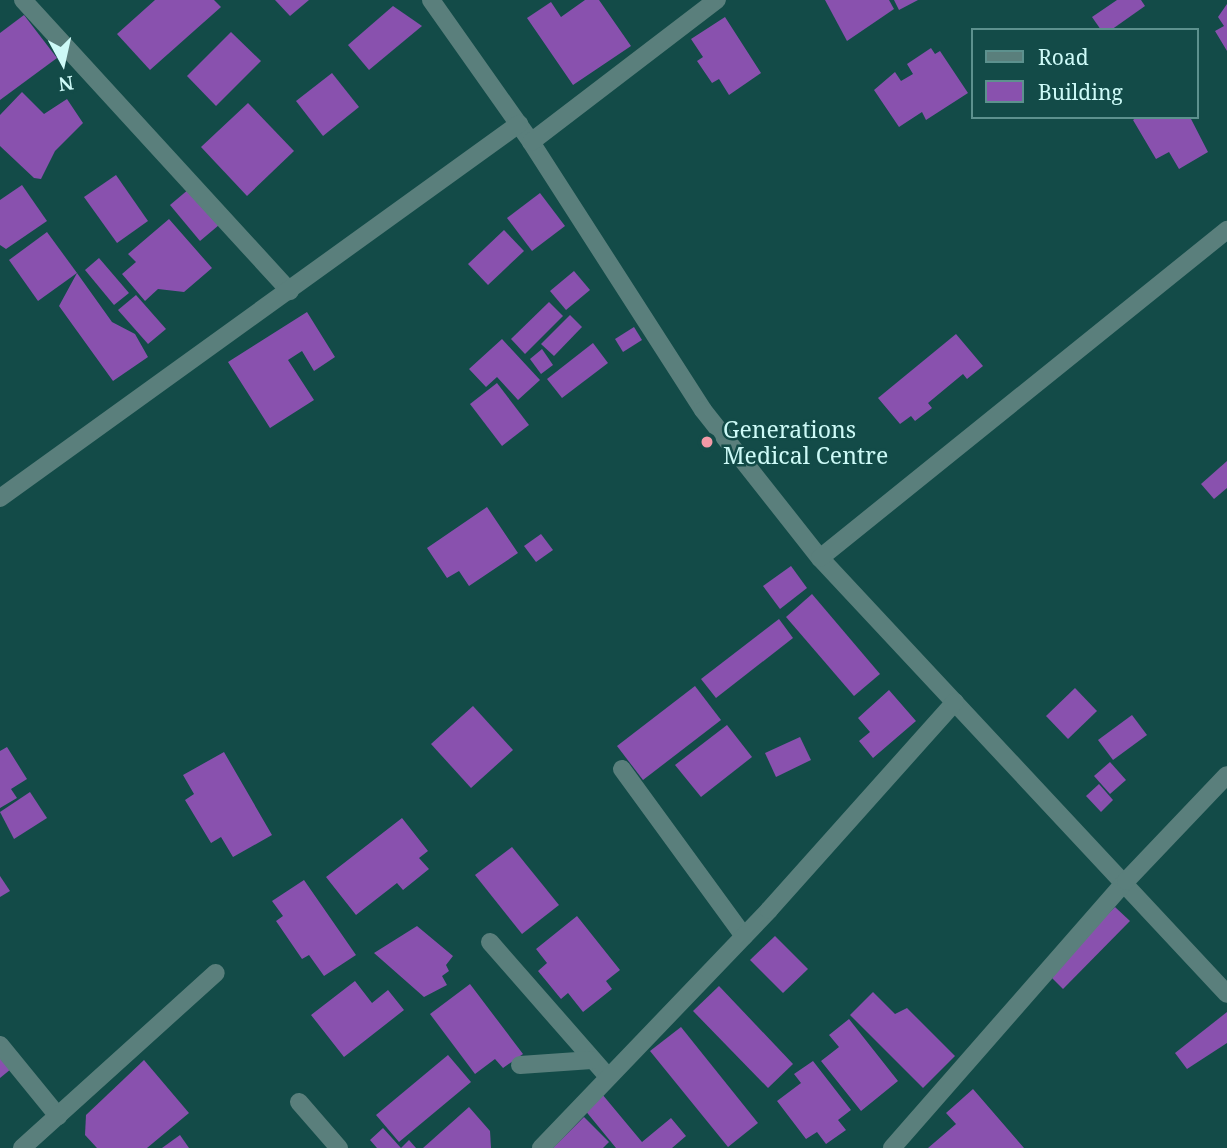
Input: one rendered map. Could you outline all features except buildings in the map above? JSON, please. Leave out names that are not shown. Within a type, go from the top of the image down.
[{"type":"street","points":[[23,0],[290,291]]},
{"type":"street","points":[[431,0],[531,142],[703,410],[820,558],[1126,881],[1227,994]]},
{"type":"street","points":[[531,142],[717,0]]},
{"type":"street","points":[[0,498],[519,124]]},
{"type":"street","points":[[820,558],[1227,230]]},
{"type":"street","points":[[541,1148],[744,936],[955,702]]},
{"type":"street","points":[[622,769],[744,936]]},
{"type":"street","points":[[892,1148],[1126,881],[1227,775]]},
{"type":"street","points":[[490,942],[608,1077]]},
{"type":"street","points":[[22,1148],[216,973]]},
{"type":"street","points":[[0,1045],[58,1116]]},
{"type":"street","points":[[520,1065],[592,1060]]},
{"type":"street","points":[[299,1102],[339,1148]]},
{"type":"place","name":"Generations Medical Centre","points":[[707,442]]}]
